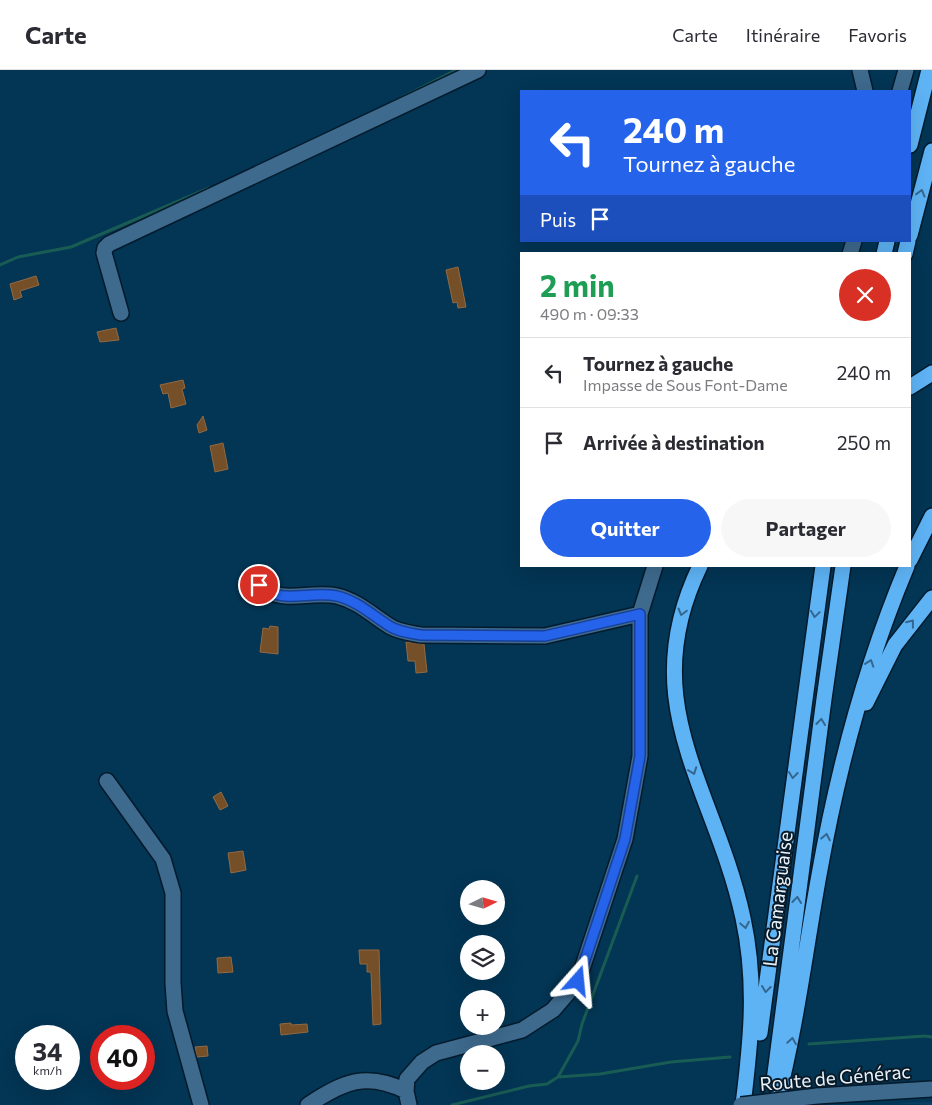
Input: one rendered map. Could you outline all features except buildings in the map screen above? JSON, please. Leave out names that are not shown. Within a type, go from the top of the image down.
[{"type":"highway","points":[[911,142],[929,70]]},
{"type":"highway","points":[[911,231],[932,151]]},
{"type":"highway","points":[[911,386],[932,373]]},
{"type":"highway","points":[[911,558],[932,516]]},
{"type":"highway","points":[[700,567],[687,596],[680,621],[676,643],[674,687],[682,737],[730,870],[748,940],[752,982],[752,1032],[742,1105]]},
{"type":"highway","points":[[751,1105],[823,567]]},
{"type":"highway","name":"La Camarguaise","points":[[771,1105],[843,567]]},
{"type":"highway","points":[[776,1105],[790,1051],[819,875],[843,760],[867,671],[907,567]]},
{"type":"highway","points":[[843,760],[881,670],[908,626],[932,598]]},
{"type":"street","points":[[121,313],[104,253],[105,248],[109,244],[478,70]]},
{"type":"street","points":[[860,70],[865,90]]},
{"type":"street","points":[[900,90],[906,70]]},
{"type":"street","points":[[408,1100],[407,1079],[422,1062],[436,1053],[522,1030],[553,1010],[578,981],[625,839],[640,756],[640,614],[655,567]]},
{"type":"street","points":[[259,585],[269,594],[282,596],[320,594],[338,596],[360,605],[392,628],[421,635],[545,636],[640,614]]},
{"type":"street","points":[[107,781],[163,859],[173,893],[173,983],[175,1011],[201,1105]]},
{"type":"street","points":[[308,1105],[336,1087],[374,1079],[408,1100]]},
{"type":"street","name":"Route de Générac","points":[[742,1105],[817,1096],[932,1089]]},
{"type":"shaded area","points":[[932,1102],[932,1105],[889,1103]]},
{"type":"waterway","points":[[385,106],[456,70]]},
{"type":"waterway","points":[[0,265],[18,257],[71,247],[209,188]]},
{"type":"waterway","points":[[558,1077],[578,1041],[582,1024],[637,876]]},
{"type":"waterway","points":[[809,1044],[932,1037]]},
{"type":"waterway","points":[[452,1105],[529,1086],[547,1084],[558,1077],[600,1074],[671,1062],[730,1057]]},
{"type":"route","points":[[259,585],[269,594],[282,596],[320,594],[338,596],[360,605],[392,628],[421,635],[545,636],[640,614],[640,756],[625,839],[578,981]]}]
